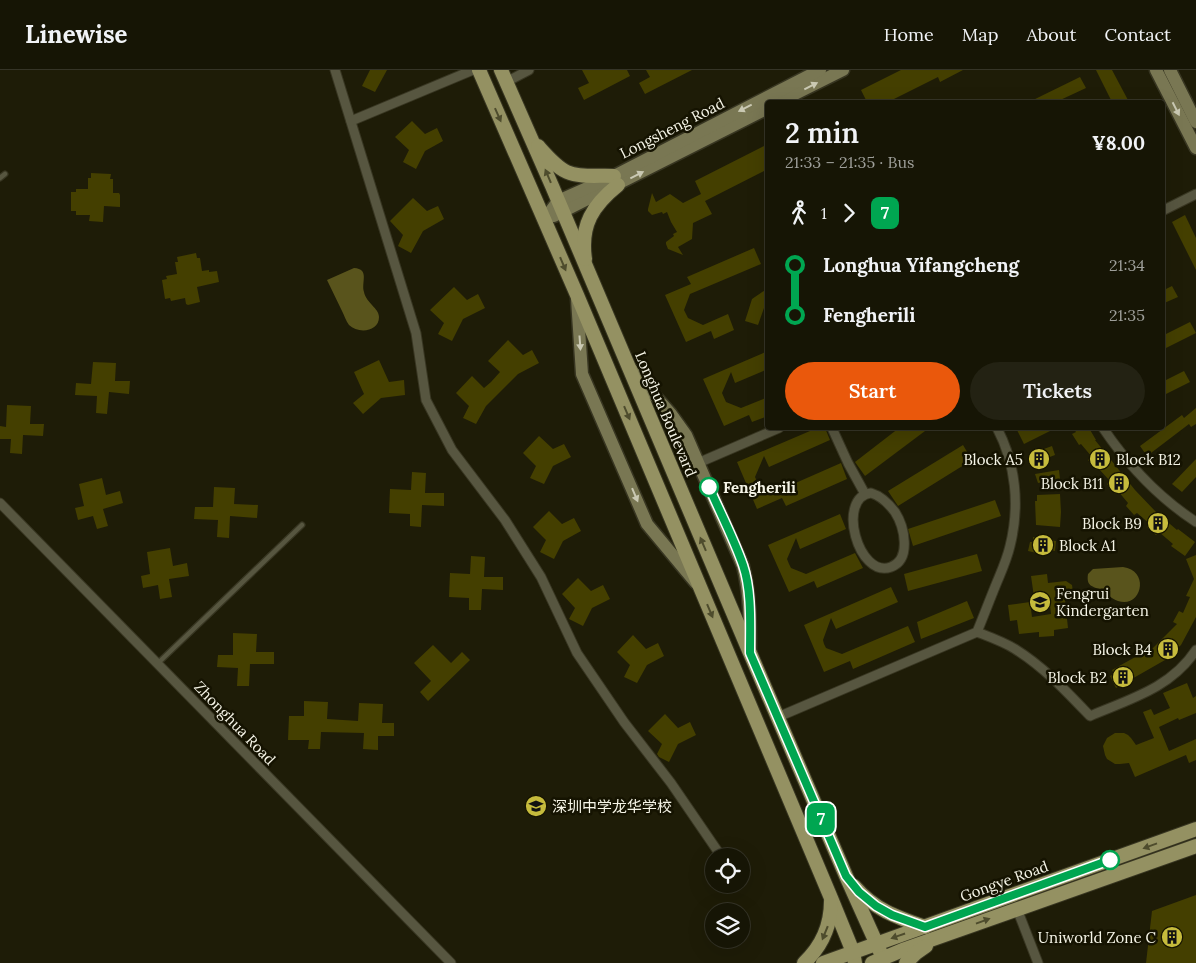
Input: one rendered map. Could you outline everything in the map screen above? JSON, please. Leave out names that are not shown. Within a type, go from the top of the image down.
[{"type":"main road","points":[[479,70],[577,294],[831,898],[854,958]]},
{"type":"main road","name":"Longsheng Road","points":[[616,180],[820,70]]},
{"type":"main road","points":[[783,100],[843,70]]},
{"type":"main road","points":[[1156,70],[1196,148]]},
{"type":"main road","points":[[1170,70],[1196,122]]},
{"type":"main road","name":"Longhua Boulevard","points":[[504,75],[876,944],[879,961]]},
{"type":"main road","name":"Longsheng Road","points":[[544,220],[560,207],[765,109]]},
{"type":"main road","points":[[530,135],[547,156],[567,172],[616,180],[590,218],[585,236],[586,269]]},
{"type":"main road","points":[[577,294],[582,374],[647,524],[701,590]]},
{"type":"main road","points":[[627,364],[671,414],[686,435],[743,566],[748,588],[750,653]]},
{"type":"main road","name":"Gongye Road","points":[[823,963],[854,958],[876,944],[1196,829]]},
{"type":"main road","name":"Gongye Road","points":[[879,961],[1017,909],[1196,846]]},
{"type":"main road","points":[[846,876],[867,899],[880,908],[892,915],[925,927]]},
{"type":"main road","points":[[804,963],[816,950],[825,934],[830,918],[831,898]]},
{"type":"main road","points":[[906,963],[929,944],[949,934]]},
{"type":"street","points":[[335,70],[416,332],[426,400],[452,450],[505,520],[541,577],[577,653],[624,722],[672,783],[716,848]]},
{"type":"street","points":[[351,122],[473,70]]},
{"type":"street","points":[[504,75],[529,70]]},
{"type":"street","points":[[1165,210],[1196,194]]},
{"type":"street","points":[[698,463],[774,430]]},
{"type":"street","points":[[833,430],[865,494]]},
{"type":"street","points":[[778,717],[977,632],[1006,561],[1015,519],[1013,476],[1006,449],[998,430]]},
{"type":"street","points":[[1104,430],[1124,458],[1143,478],[1168,502],[1196,522]]},
{"type":"street","points":[[865,494],[876,495],[883,500],[894,511],[901,526],[904,541],[902,557],[898,563],[891,567],[883,568],[876,566],[865,555],[857,541],[854,526],[855,510],[860,497],[865,494]]},
{"type":"street","name":"Zhonghua Road","points":[[0,503],[451,963]]},
{"type":"street","points":[[977,632],[1014,648],[1028,658],[1056,680],[1090,716],[1147,692],[1167,681],[1184,666],[1196,650]]},
{"type":"street","points":[[1017,909],[1038,963]]},
{"type":"lane","points":[[0,178],[5,174]]},
{"type":"lane","points":[[157,664],[302,525]]},
{"type":"shaded area","points":[[354,268],[362,271],[365,296],[377,311],[379,317],[376,326],[367,330],[357,330],[349,325],[327,280]]},
{"type":"shaded area","points":[[1123,567],[1132,570],[1140,582],[1137,595],[1132,600],[1126,602],[1118,601],[1089,584],[1088,574],[1093,569]]},
{"type":"building","points":[[370,70],[387,70],[375,92],[362,86]]},
{"type":"building","points":[[582,70],[627,70],[630,76],[584,100],[578,88],[589,83]]},
{"type":"building","points":[[646,70],[692,70],[645,94],[639,83],[650,77]]},
{"type":"building","points":[[901,70],[963,70],[940,82],[938,77],[892,100],[866,100],[861,90]]},
{"type":"building","points":[[1096,70],[1112,70],[1128,100],[1111,100]]},
{"type":"building","points":[[1080,77],[1086,88],[1060,100],[1033,100]]},
{"type":"building","points":[[412,121],[425,134],[437,128],[443,141],[425,151],[416,169],[403,162],[409,150],[395,137]]},
{"type":"building","points":[[765,146],[765,171],[705,201],[712,214],[693,223],[692,239],[678,247],[683,255],[668,249],[666,244],[674,236],[673,234],[677,232],[667,212],[652,215],[648,209],[652,193],[656,202],[670,194],[683,203],[701,194],[695,181]]},
{"type":"building","points":[[91,173],[111,174],[110,179],[113,179],[113,193],[119,193],[120,195],[120,207],[104,206],[103,222],[89,221],[90,215],[76,215],[76,211],[71,211],[71,192],[76,192],[76,189],[88,189],[88,178],[91,178]]},
{"type":"building","points":[[413,198],[427,211],[438,206],[444,219],[423,231],[411,253],[398,246],[403,235],[390,221]]},
{"type":"building","points":[[1185,215],[1196,238],[1196,270],[1172,222]]},
{"type":"building","points":[[754,248],[761,264],[690,294],[684,310],[688,318],[703,325],[728,314],[734,330],[714,339],[711,331],[686,342],[665,295],[691,284],[687,277]]},
{"type":"building","points":[[196,253],[197,258],[200,258],[202,271],[217,271],[219,282],[197,287],[200,302],[188,305],[185,298],[171,301],[170,298],[165,299],[162,280],[167,279],[166,276],[177,274],[175,262],[178,262],[177,257]]},
{"type":"building","points":[[1172,286],[1178,297],[1165,303],[1165,290]]},
{"type":"building","points":[[454,287],[467,300],[478,294],[485,308],[463,319],[452,341],[438,334],[444,323],[430,310]]},
{"type":"building","points":[[765,290],[765,307],[758,325],[745,321],[752,299]]},
{"type":"building","points":[[1190,322],[1196,333],[1165,348],[1165,334]]},
{"type":"building","points":[[508,340],[523,355],[532,350],[539,363],[518,374],[486,406],[476,424],[463,418],[469,406],[456,393],[472,376],[484,388],[491,382],[500,372],[488,361]]},
{"type":"building","points":[[765,352],[765,370],[735,383],[731,372],[722,393],[726,402],[741,408],[765,398],[765,417],[752,422],[749,415],[724,426],[703,379]]},
{"type":"building","points":[[379,360],[389,382],[404,380],[405,395],[381,398],[363,414],[353,403],[364,394],[354,372]]},
{"type":"building","points":[[93,362],[116,363],[115,381],[130,381],[129,394],[109,392],[107,414],[96,413],[97,396],[75,395],[76,383],[91,384]]},
{"type":"building","points":[[1184,371],[1190,382],[1166,394],[1165,380]]},
{"type":"building","points":[[7,405],[31,406],[30,424],[44,424],[43,436],[23,435],[22,454],[10,453],[11,439],[0,439],[0,426],[6,427]]},
{"type":"building","points":[[1196,408],[1196,424],[1191,427],[1189,424],[1147,456],[1140,446],[1162,430],[1165,430],[1165,428],[1182,415],[1184,418]]},
{"type":"building","points":[[812,430],[826,430],[830,440],[769,467],[764,456],[755,477],[759,486],[775,492],[841,463],[847,479],[786,506],[782,498],[757,509],[737,462]]},
{"type":"building","points":[[896,430],[926,430],[865,476],[855,462]]},
{"type":"building","points":[[1017,430],[1052,430],[1024,444]]},
{"type":"building","points":[[1074,430],[1090,430],[1095,440],[1135,490],[1156,512],[1195,542],[1185,556],[1171,546],[1173,544],[1159,532],[1156,535],[1147,527],[1150,524],[1137,513],[1134,515],[1126,506],[1128,503],[1118,491],[1115,494],[1107,484],[1110,481],[1098,468],[1096,470],[1088,460],[1092,457],[1081,444],[1079,445],[1072,434],[1076,432]]},
{"type":"building","points":[[539,436],[553,449],[564,444],[571,457],[553,466],[544,484],[530,478],[536,466],[523,453]]},
{"type":"building","points":[[963,445],[972,460],[898,506],[888,491]]},
{"type":"building","name":"Block A5","points":[[1052,446],[1055,455],[1034,463],[1030,454]]},
{"type":"building","points":[[1196,459],[1196,477],[1182,492],[1172,484]]},
{"type":"building","points":[[1059,470],[1060,479],[1038,483],[1035,474]]},
{"type":"building","points":[[412,472],[426,473],[425,493],[444,493],[444,506],[422,505],[421,527],[410,526],[410,514],[389,513],[390,489],[411,490]]},
{"type":"building","points":[[102,478],[106,495],[120,491],[123,503],[103,509],[108,526],[97,529],[93,516],[78,520],[75,508],[84,506],[79,484]]},
{"type":"building","points":[[214,487],[235,488],[234,504],[258,505],[257,518],[230,516],[229,538],[217,537],[218,520],[194,519],[195,507],[213,507]]},
{"type":"building","points":[[1060,494],[1060,527],[1036,525],[1035,501],[1037,501],[1037,495]]},
{"type":"building","points":[[995,500],[1001,516],[913,546],[908,529]]},
{"type":"building","points":[[549,511],[562,524],[574,518],[581,531],[563,541],[554,559],[540,552],[546,540],[533,527]]},
{"type":"building","points":[[840,514],[846,529],[800,549],[796,538],[787,559],[789,564],[791,568],[806,574],[855,553],[863,568],[817,588],[814,581],[789,592],[768,545]]},
{"type":"building","name":"Block A1","points":[[1033,537],[1056,541],[1055,551],[1039,547],[1037,553],[1028,551],[1030,542],[1033,542]]},
{"type":"building","points":[[170,548],[173,566],[187,563],[189,576],[169,579],[172,597],[160,599],[158,585],[143,588],[141,576],[150,574],[147,552]]},
{"type":"building","points":[[977,554],[982,571],[908,591],[904,574]]},
{"type":"building","points":[[1196,555],[1196,617],[1181,645],[1165,660],[1116,688],[1110,676],[1114,674],[1112,670],[1146,651],[1147,654],[1177,624],[1173,622],[1179,611],[1183,613],[1190,597],[1186,596],[1194,579],[1186,559]]},
{"type":"building","points":[[471,556],[485,557],[484,577],[503,577],[503,590],[482,589],[481,610],[469,610],[469,598],[449,597],[450,573],[470,574]]},
{"type":"building","points":[[1047,574],[1048,583],[1066,581],[1072,585],[1073,592],[1065,600],[1068,628],[1054,630],[1054,636],[1039,637],[1039,632],[1019,634],[1017,620],[1010,621],[1008,605],[1030,602],[1032,617],[1051,614],[1049,596],[1034,597],[1031,576]]},
{"type":"building","points":[[578,578],[591,591],[603,585],[610,599],[592,608],[583,626],[569,619],[575,608],[562,594]]},
{"type":"building","points":[[891,587],[898,602],[836,629],[831,618],[823,640],[824,644],[826,648],[842,654],[908,626],[915,642],[853,669],[850,661],[824,672],[804,625]]},
{"type":"building","points":[[967,601],[974,618],[921,639],[917,622]]},
{"type":"building","points":[[233,633],[257,634],[256,652],[274,652],[274,664],[250,664],[249,686],[237,686],[238,668],[217,667],[218,655],[233,655]]},
{"type":"building","points":[[633,635],[646,649],[658,643],[664,656],[647,665],[637,683],[624,677],[630,665],[617,652]]},
{"type":"building","points":[[433,645],[451,663],[462,652],[470,660],[428,701],[420,692],[431,681],[414,663]]},
{"type":"building","points":[[1187,683],[1193,698],[1196,696],[1196,713],[1179,720],[1178,718],[1159,727],[1169,751],[1196,739],[1196,760],[1189,763],[1186,755],[1135,777],[1129,763],[1115,764],[1107,759],[1103,746],[1107,738],[1115,733],[1128,735],[1136,745],[1154,738],[1143,712],[1151,709],[1154,715],[1170,708],[1163,693]]},
{"type":"building","points":[[304,701],[328,702],[327,719],[358,721],[359,703],[383,704],[382,723],[394,723],[394,736],[378,736],[378,750],[363,749],[364,733],[321,732],[320,749],[308,749],[309,740],[288,740],[289,716],[304,716]]},
{"type":"building","points":[[665,714],[678,728],[690,722],[696,735],[678,744],[669,762],[659,757],[657,754],[662,744],[648,731]]},
{"type":"building","name":"Uniworld Zone C","points":[[1196,895],[1196,963],[1146,963],[1152,911]]},
{"type":"bus line","name":"7","points":[[709,487],[743,566],[747,580],[750,653],[846,876],[859,892],[892,915],[925,927],[1110,860]]},
{"type":"place","name":"Block A5","points":[[1039,459]]},
{"type":"place","name":"Block B12","points":[[1100,459]]},
{"type":"place","name":"Block B11","points":[[1119,483]]},
{"type":"place","name":"Fengherili","points":[[709,487]]},
{"type":"place","name":"Block B9","points":[[1158,523]]},
{"type":"place","name":"Block A1","points":[[1043,545]]},
{"type":"place","name":"Fengrui Kindergarten","points":[[1040,602]]},
{"type":"place","name":"Block B4","points":[[1168,649]]},
{"type":"place","name":"Block B2","points":[[1123,677]]},
{"type":"place","name":"深圳中学龙华学校","points":[[536,806]]},
{"type":"place","name":"Uniworld Zone C","points":[[1172,937]]}]
